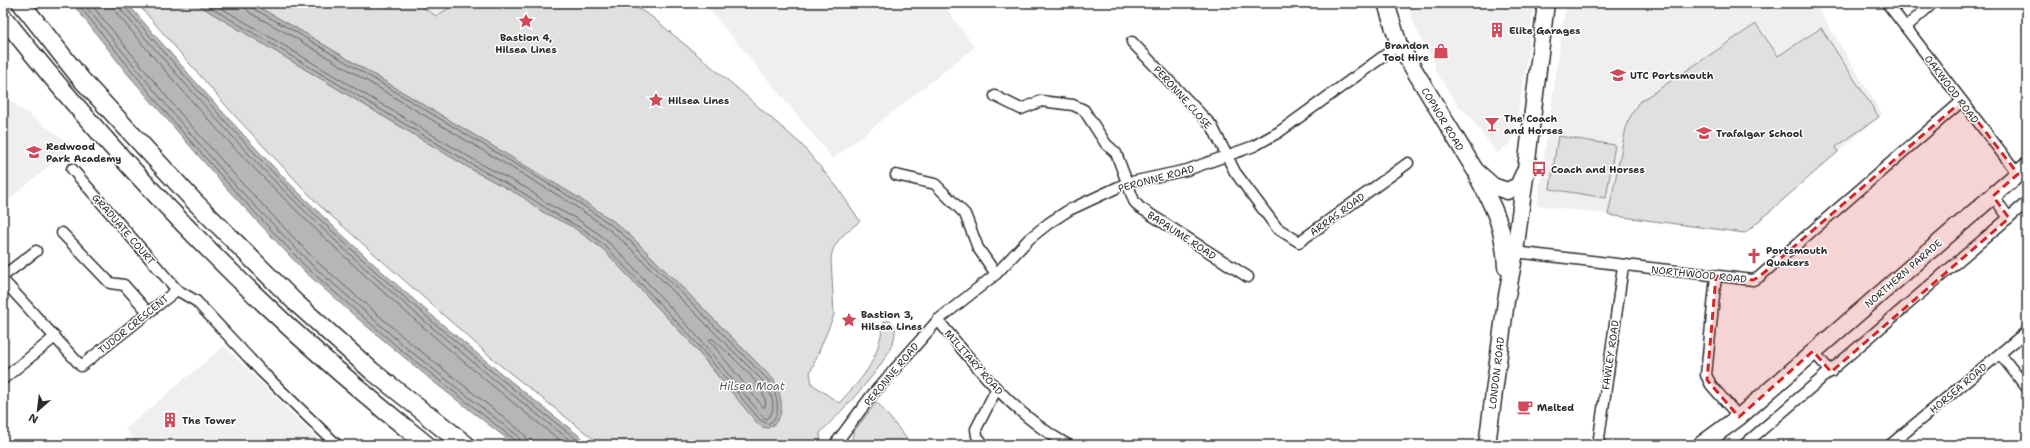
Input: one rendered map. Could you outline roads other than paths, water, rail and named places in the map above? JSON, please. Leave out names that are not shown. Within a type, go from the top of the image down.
[{"type":"highway","points":[[21,3],[82,79],[194,201],[295,302],[372,371],[465,445]]},
{"type":"highway","points":[[3,17],[55,83],[175,215],[285,324],[367,397],[427,445]]},
{"type":"highway","points":[[430,417],[469,445]]},
{"type":"main road","name":"COPNOR ROAD","points":[[1386,3],[1399,45],[1469,163],[1487,182],[1503,190],[1511,190],[1518,186],[1525,168]]},
{"type":"main road","points":[[1525,168],[1546,3]]},
{"type":"main road","name":"LONDON ROAD","points":[[1469,163],[1493,206],[1502,229],[1506,269],[1506,301]]},
{"type":"main road","name":"LONDON ROAD","points":[[1487,445],[1506,301],[1515,252],[1525,168]]},
{"type":"main road","name":"NORTHERN PARADE","points":[[1701,445],[1739,416],[2022,170]]},
{"type":"street","name":"OAKWOOD ROAD","points":[[1887,3],[1962,101],[2022,170]]},
{"type":"street","points":[[1906,27],[1933,3]]},
{"type":"street","name":"PERONNE CLOSE","points":[[1132,42],[1212,126],[1226,157]]},
{"type":"street","name":"PERONNE ROAD","points":[[836,443],[872,395],[938,320],[996,274],[1030,239],[1049,223],[1069,210],[1128,183],[1187,170],[1254,146],[1279,132],[1399,45]]},
{"type":"street","name":"BAPAUME ROAD","points":[[995,96],[1021,109],[1041,101],[1073,105],[1084,110],[1106,144],[1116,153],[1134,201],[1139,207],[1248,277]]},
{"type":"street","name":"NORTHWOOD ROAD","points":[[1515,252],[1623,266],[1753,280],[1759,277],[1962,101]]},
{"type":"street","name":"ARRAS ROAD","points":[[1226,157],[1235,172],[1278,228],[1299,242],[1408,163]]},
{"type":"street","name":"GRADUATE COURT","points":[[72,169],[177,290]]},
{"type":"street","points":[[896,175],[935,184],[965,214],[978,248],[996,274]]},
{"type":"street","points":[[1993,196],[2009,218]]},
{"type":"street","points":[[1744,445],[1831,372],[2027,202]]},
{"type":"street","points":[[62,233],[110,283],[124,285],[148,312]]},
{"type":"street","points":[[3,276],[36,251]]},
{"type":"street","name":"FAWLEY ROAD","points":[[1598,445],[1623,266]]},
{"type":"street","points":[[1716,276],[1706,375],[1711,385],[1739,416]]},
{"type":"street","name":"TUDOR CRESCENT","points":[[3,280],[81,366],[177,290],[196,301],[262,372],[337,445]]},
{"type":"street","name":"MILITARY ROAD","points":[[938,320],[996,390],[1027,418],[1068,445]]},
{"type":"street","name":"HORSEA ROAD","points":[[1892,444],[2027,331]]},
{"type":"street","points":[[3,379],[55,337]]},
{"type":"street","points":[[1813,351],[1831,372]]},
{"type":"street","points":[[2000,354],[2027,388]]},
{"type":"street","points":[[984,445],[977,436],[976,429],[996,390]]},
{"type":"water","points":[[72,3],[127,3],[246,138],[341,234],[422,307],[591,445],[515,445],[435,383],[357,318],[304,271],[229,191],[126,72]]},
{"type":"water","name":"Hilsea Moat","points":[[195,3],[251,3],[296,28],[574,195],[613,221],[632,237],[773,379],[781,398],[781,412],[774,424],[768,428],[762,427],[757,423],[690,342],[603,249],[573,227],[541,211],[523,197],[476,172]]},
{"type":"place","name":"Bastion 4, Hilsea Lines","points":[[526,21]]},
{"type":"place","name":"Elite Garages","points":[[1497,30]]},
{"type":"place","name":"Brandon Tool Hire","points":[[1441,51]]},
{"type":"place","name":"UTC Portsmouth","points":[[1618,75]]},
{"type":"place","name":"Hilsea Lines","points":[[656,100]]},
{"type":"place","name":"The Coach and Horses","points":[[1492,124]]},
{"type":"place","name":"Trafalgar School","points":[[1704,133]]},
{"type":"place","name":"Redwood Park Academy","points":[[34,152]]},
{"type":"place","name":"Coach and Horses","points":[[1539,169]]},
{"type":"place","name":"Portsmouth Quakers","points":[[1754,256]]},
{"type":"place","name":"Bastion 3, Hilsea Lines","points":[[849,320]]},
{"type":"place","name":"Melted","points":[[1525,407]]},
{"type":"place","name":"The Tower","points":[[170,420]]}]
